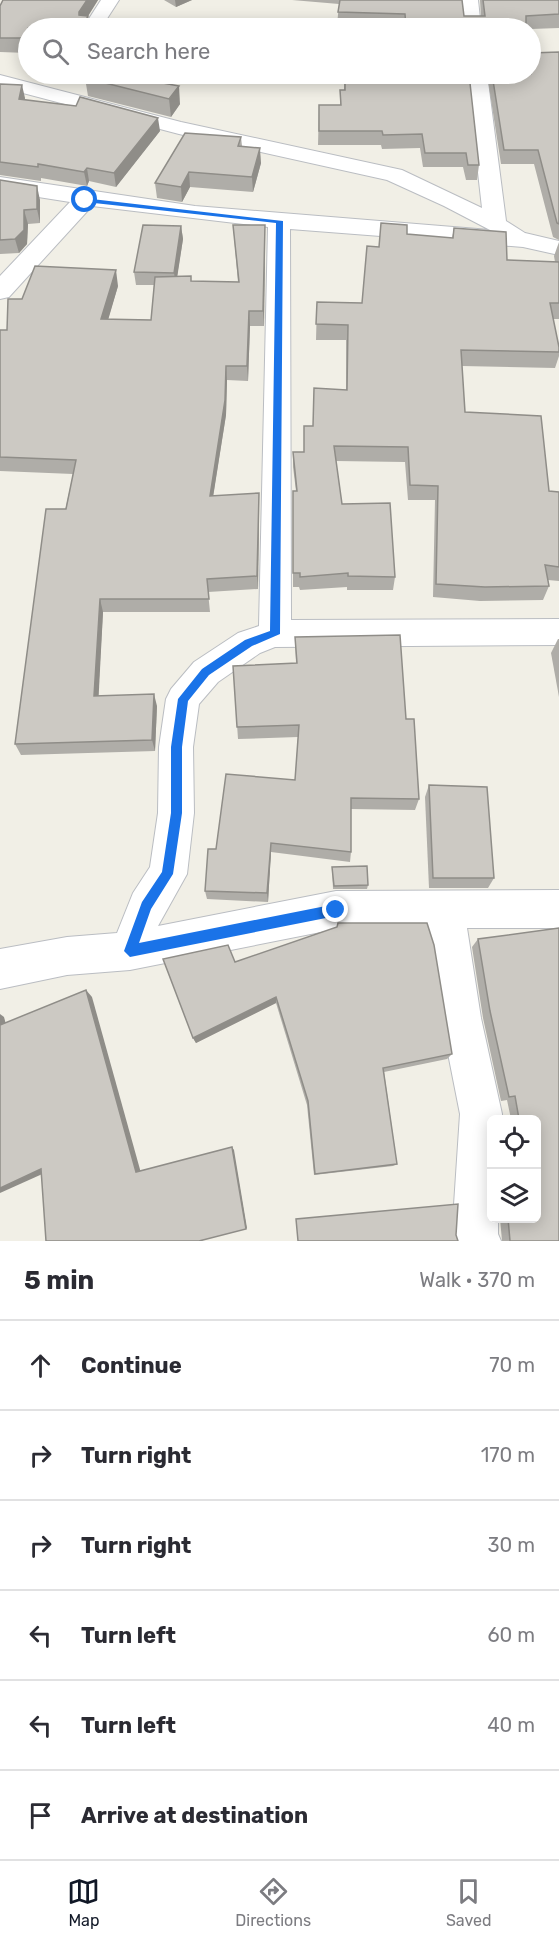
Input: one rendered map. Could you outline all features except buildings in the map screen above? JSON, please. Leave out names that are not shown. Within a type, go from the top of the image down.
[{"type":"street","points":[[98,18],[110,0]]},
{"type":"street","points":[[469,0],[471,18]]},
{"type":"street","points":[[0,81],[178,128],[394,175],[422,186],[523,240]]},
{"type":"street","points":[[51,93],[57,84]]},
{"type":"street","points":[[478,84],[495,224]]},
{"type":"street","points":[[0,184],[85,200],[279,221],[523,240],[559,248]]},
{"type":"street","points":[[0,291],[85,200]]},
{"type":"street","points":[[275,634],[279,221]]},
{"type":"street","points":[[130,951],[146,906],[168,874],[176,813],[176,747],[183,699],[206,672],[249,643],[275,634],[559,632]]},
{"type":"street","points":[[445,908],[461,1018],[481,1114],[475,1235],[478,1241]]},
{"type":"street","points":[[0,969],[67,956],[130,951],[336,910],[559,909]]},
{"type":"route","points":[[85,200],[279,221],[275,634],[249,643],[206,672],[183,699],[176,747],[176,813],[168,874],[146,906],[130,951],[336,910]]}]
